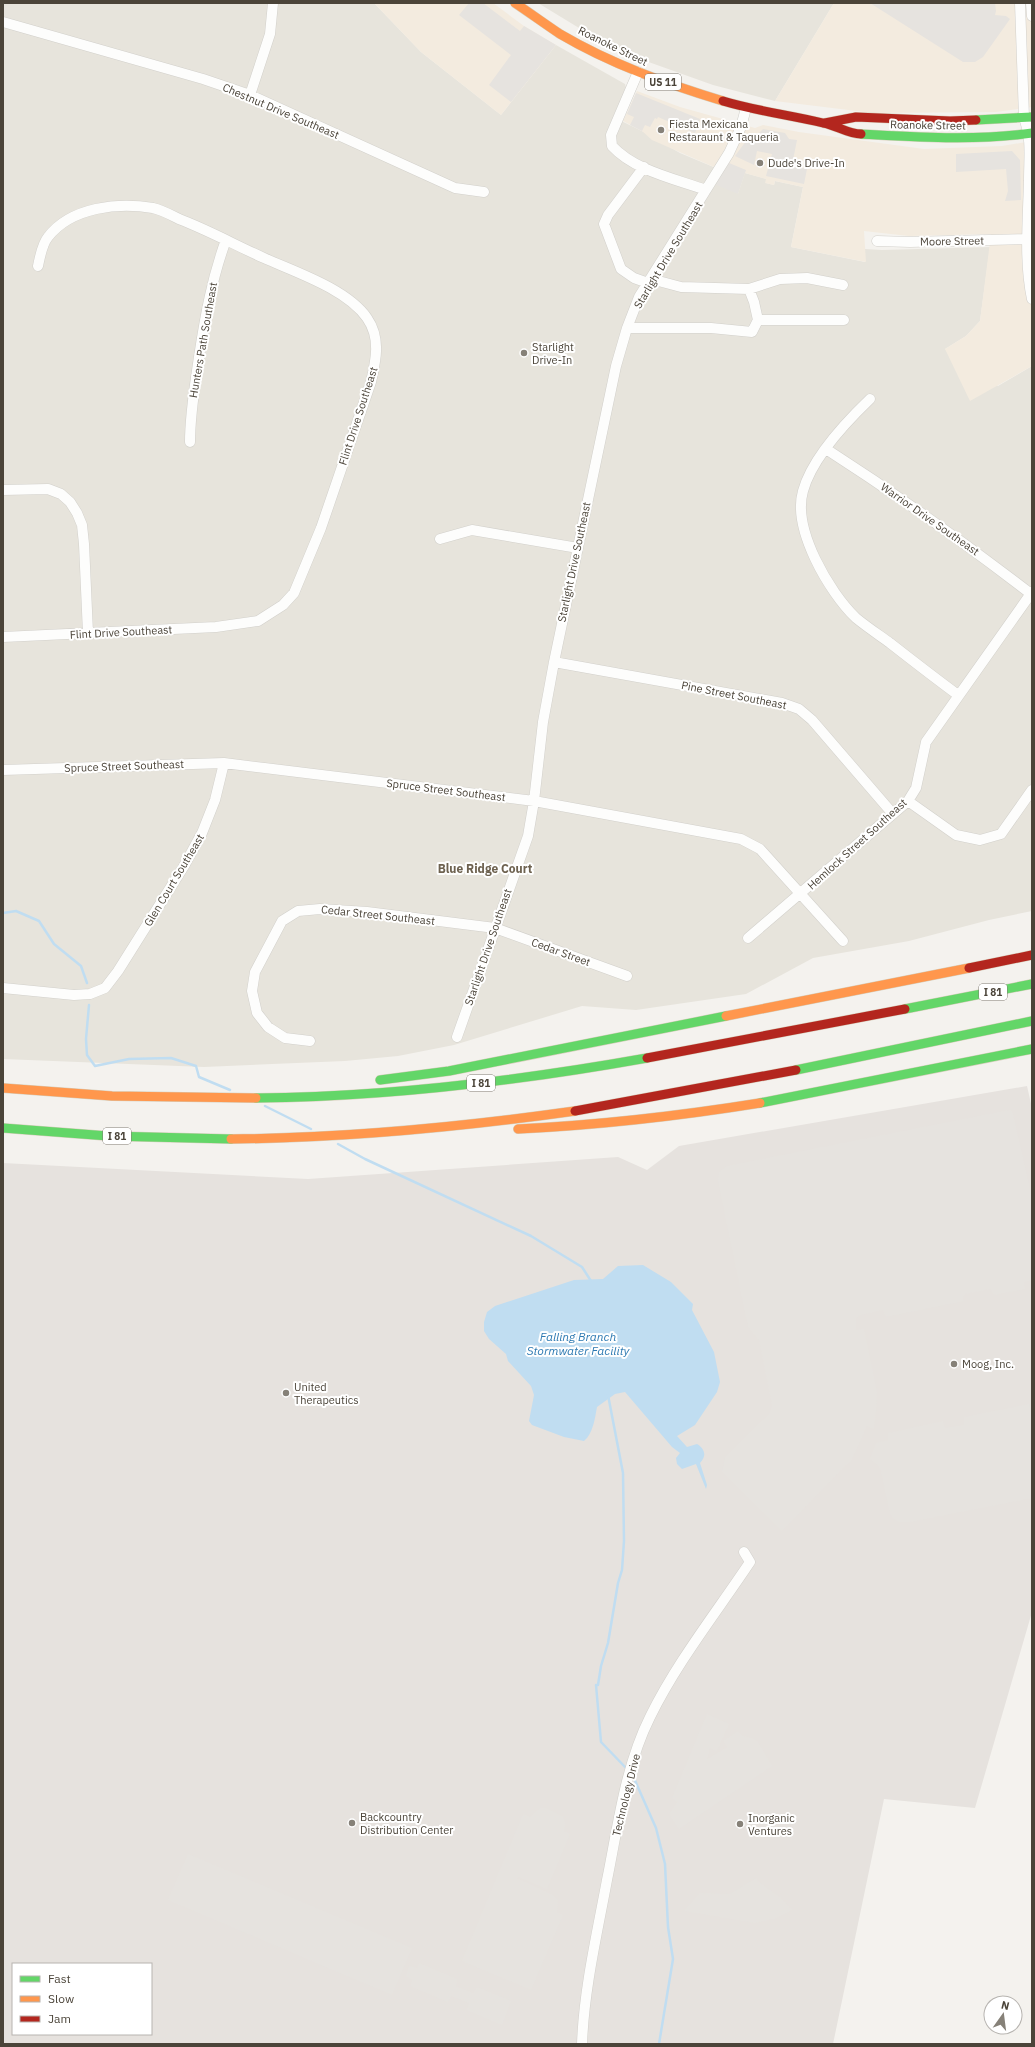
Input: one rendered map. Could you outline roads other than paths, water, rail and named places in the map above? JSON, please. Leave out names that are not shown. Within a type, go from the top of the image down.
[{"type":"main road","name":"Roanoke Street","points":[[515,3],[583,46],[638,72],[689,92],[746,108],[825,123],[855,134],[940,138],[1003,137],[1031,132]]},
{"type":"main road","name":"Roanoke Street","points":[[825,123],[856,117],[950,121],[1028,117]]},
{"type":"main road","points":[[372,1081],[402,1078],[494,1063],[1032,955]]},
{"type":"main road","name":"I 81","points":[[3,1088],[131,1097],[260,1098],[339,1096],[442,1088],[539,1077],[621,1063],[1032,984]]},
{"type":"main road","name":"I 81","points":[[3,1128],[88,1135],[186,1138],[297,1137],[424,1130],[494,1122],[623,1103],[1032,1021]]},
{"type":"main road","points":[[424,1130],[561,1128],[657,1120],[770,1101],[1032,1049]]},
{"type":"main road","points":[[38,1091],[176,1087]]},
{"type":"street","points":[[250,95],[270,34],[273,3]]},
{"type":"street","points":[[1020,3],[1028,117],[1031,132],[1027,239],[1029,285],[1032,298]]},
{"type":"street","points":[[1031,3],[1032,16]]},
{"type":"street","name":"Chestnut Drive Southeast","points":[[3,22],[203,79],[250,95],[455,188],[484,192]]},
{"type":"street","points":[[638,72],[611,135],[612,146],[619,154],[644,167],[706,190]]},
{"type":"street","name":"Starlight Drive Southeast","points":[[457,1037],[528,836],[534,801],[543,722],[554,662],[616,366],[627,328],[639,297],[729,153],[741,127],[746,108]]},
{"type":"street","points":[[644,167],[608,216],[604,224],[621,269],[634,278],[681,287],[749,290],[780,279],[807,278],[843,285]]},
{"type":"street","name":"Flint Drive Southeast","points":[[3,636],[216,627],[258,621],[283,605],[294,593],[321,528],[371,382],[376,359],[376,336],[368,318],[348,300],[331,289],[196,226],[154,209],[116,206],[83,213],[62,223],[47,238],[38,266]]},
{"type":"street","name":"Moore Street","points":[[876,241],[910,242],[1027,239]]},
{"type":"street","name":"Hunters Path Southeast","points":[[190,442],[190,417],[207,306],[218,260],[226,240]]},
{"type":"street","points":[[627,328],[712,328],[752,332],[758,320],[754,302],[749,290]]},
{"type":"street","points":[[758,320],[844,320]]},
{"type":"street","points":[[870,399],[853,415],[811,469],[802,491],[800,513],[805,536],[824,577],[856,617],[958,695]]},
{"type":"street","name":"Warrior Drive Southeast","points":[[826,449],[870,477],[1031,593]]},
{"type":"street","points":[[3,490],[48,489],[61,494],[70,502],[77,513],[82,525],[84,544],[88,633]]},
{"type":"street","points":[[440,539],[472,530],[578,548]]},
{"type":"street","name":"Hemlock Street Southeast","points":[[748,938],[908,801],[916,788],[926,742],[1031,593]]},
{"type":"street","name":"Pine Street Southeast","points":[[554,662],[782,703],[799,709],[812,720],[894,814]]},
{"type":"street","name":"Spruce Street Southeast","points":[[3,770],[224,763],[534,801],[741,839],[760,849],[843,941]]},
{"type":"street","name":"Glen Court Southeast","points":[[3,988],[74,995],[90,994],[105,988],[118,971],[184,866],[202,833],[215,800],[224,763]]},
{"type":"street","points":[[908,801],[956,835],[980,840],[1001,834],[1032,790]]},
{"type":"street","name":"Cedar Street Southeast","points":[[310,1041],[285,1038],[268,1027],[258,1013],[252,991],[255,972],[282,921],[298,911],[320,909],[367,912],[495,928]]},
{"type":"street","name":"Cedar Street","points":[[495,928],[627,976]]},
{"type":"street","name":"Technology Drive","points":[[582,2044],[588,1977],[626,1788],[636,1752],[650,1717],[685,1658],[750,1562],[744,1552]]},
{"type":"water","name":"Falling Branch Stormwater Facility","points":[[643,1265],[671,1282],[693,1304],[692,1310],[714,1352],[720,1382],[717,1392],[695,1425],[677,1436],[687,1447],[697,1444],[702,1448],[704,1458],[700,1463],[707,1485],[706,1489],[696,1464],[682,1469],[677,1464],[676,1458],[680,1453],[672,1447],[625,1392],[615,1394],[597,1407],[592,1430],[584,1441],[564,1437],[532,1425],[529,1421],[534,1395],[531,1386],[508,1361],[506,1354],[489,1339],[484,1331],[484,1322],[487,1312],[495,1306],[574,1280],[603,1279],[618,1266]]},
{"type":"waterway","points":[[3,913],[16,911],[39,921],[54,944],[81,966],[87,983]]},
{"type":"waterway","points":[[89,1005],[86,1039],[87,1055],[95,1066],[129,1059],[171,1058],[196,1066],[199,1077],[230,1090]]},
{"type":"waterway","points":[[265,1106],[311,1129]]},
{"type":"waterway","points":[[338,1144],[365,1159],[531,1236],[582,1267],[591,1281]]},
{"type":"waterway","points":[[608,1395],[623,1473],[624,1541],[622,1570],[618,1583],[608,1643],[601,1666],[598,1685],[596,1685],[601,1742],[627,1769]]},
{"type":"waterway","points":[[633,1776],[656,1828],[665,1864],[668,1927],[673,1959],[659,2044]]},
{"type":"place","name":"Fiesta Mexicana Restaraunt & Taqueria","points":[[661,130]]},
{"type":"place","name":"Dude's Drive-In","points":[[760,163]]},
{"type":"place","name":"Starlight Drive-In","points":[[524,353]]},
{"type":"place","name":"Moog, Inc.","points":[[954,1364]]},
{"type":"place","name":"United Therapeutics","points":[[286,1393]]},
{"type":"place","name":"Backcountry Distribution Center","points":[[352,1823]]},
{"type":"place","name":"Inorganic Ventures","points":[[740,1824]]},
{"type":"district","name":"Blue Ridge Court","points":[[485,869]]}]
